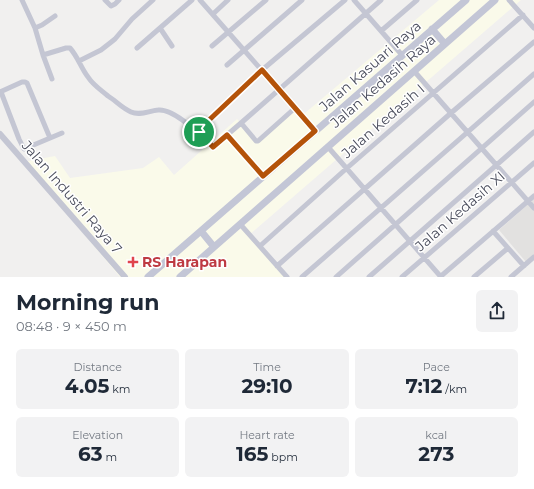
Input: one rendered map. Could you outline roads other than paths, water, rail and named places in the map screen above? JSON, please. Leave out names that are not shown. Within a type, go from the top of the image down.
[{"type":"main road","name":"Jalan Kasuari Raya","points":[[148,277],[466,0]]},
{"type":"main road","name":"Jalan Kedasih Raya","points":[[180,277],[495,0]]},
{"type":"main road","points":[[432,29],[444,44]]},
{"type":"main road","points":[[201,231],[214,247]]},
{"type":"street","points":[[23,0],[35,28],[52,79]]},
{"type":"street","points":[[105,0],[111,6],[119,0]]},
{"type":"street","points":[[79,61],[101,50],[115,39],[132,19],[153,0]]},
{"type":"street","points":[[137,48],[192,0]]},
{"type":"street","points":[[200,0],[315,131]]},
{"type":"street","points":[[212,14],[228,0]]},
{"type":"street","points":[[212,46],[266,0]]},
{"type":"street","points":[[227,65],[302,0]]},
{"type":"street","points":[[199,132],[207,122],[262,70],[345,0]]},
{"type":"street","points":[[354,0],[402,55]]},
{"type":"street","points":[[43,55],[68,47],[72,50],[92,84],[126,109],[136,114],[142,114],[158,109],[164,110],[177,116],[199,132],[213,147],[381,0]]},
{"type":"street","points":[[381,31],[417,0]]},
{"type":"street","points":[[509,0],[534,28]]},
{"type":"street","name":"Jalan Kedasih I","points":[[260,246],[523,15]]},
{"type":"street","points":[[35,28],[55,16]]},
{"type":"street","points":[[160,28],[172,46]]},
{"type":"street","points":[[278,266],[451,113],[534,42]]},
{"type":"street","points":[[414,71],[534,208]]},
{"type":"street","points":[[302,277],[534,74]]},
{"type":"street","points":[[50,138],[27,83],[22,82],[0,92],[20,143],[24,149],[62,133]]},
{"type":"street","points":[[336,277],[534,102]]},
{"type":"street","points":[[241,123],[256,141],[258,141],[295,108]]},
{"type":"street","points":[[369,277],[534,132]]},
{"type":"street","name":"Jalan Industri Raya 7","points":[[0,134],[125,277]]},
{"type":"street","points":[[227,135],[263,176]]},
{"type":"street","points":[[328,147],[441,277],[534,196]]},
{"type":"street","name":"Jalan Kedasih XI","points":[[402,277],[534,163]]},
{"type":"street","points":[[240,224],[287,277]]},
{"type":"street","points":[[493,231],[524,266]]},
{"type":"street","points":[[474,277],[508,248]]},
{"type":"street","points":[[511,277],[534,257]]},
{"type":"place","name":"RS Harapan","points":[[133,262]]}]
